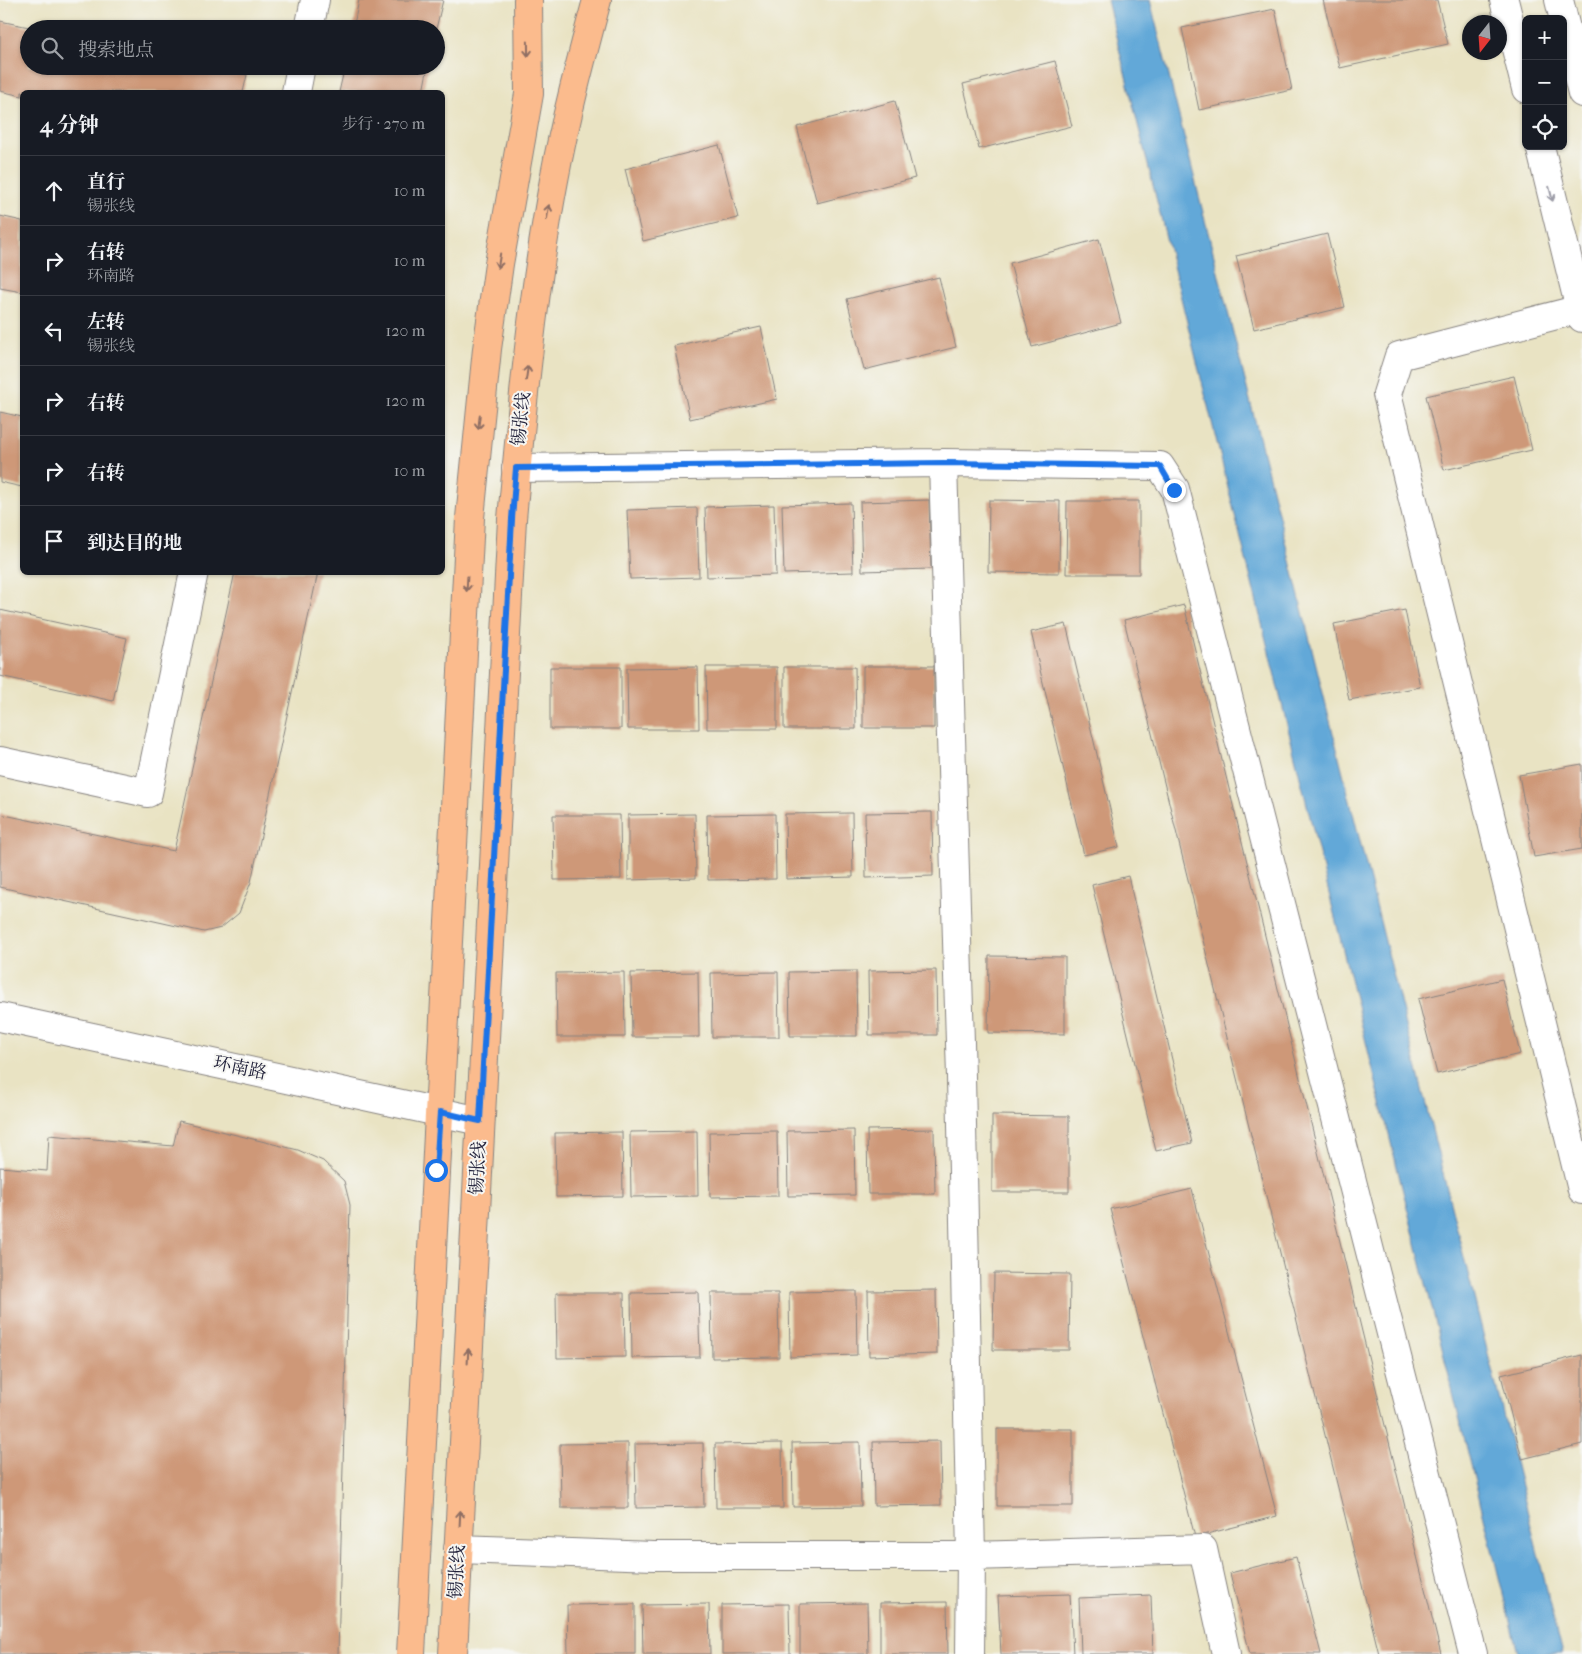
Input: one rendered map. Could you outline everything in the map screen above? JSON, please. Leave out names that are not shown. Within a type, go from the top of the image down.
[{"type":"main road","points":[[411,1654],[470,518],[496,283],[514,171],[529,94],[528,0]]},
{"type":"main road","name":"锡张线","points":[[453,1654],[516,468],[523,397],[554,178],[597,0]]},
{"type":"street","points":[[311,20],[315,0]]},
{"type":"street","points":[[1504,0],[1522,73]]},
{"type":"street","points":[[1559,0],[1582,93]]},
{"type":"street","points":[[296,90],[299,75]]},
{"type":"street","points":[[1541,150],[1581,314],[1399,356],[1387,394],[1582,1190]]},
{"type":"street","points":[[943,463],[961,1077],[971,1556],[970,1654]]},
{"type":"street","points":[[516,468],[943,463],[1160,466],[1174,490],[1473,1654]]},
{"type":"street","points":[[0,761],[148,793],[193,575]]},
{"type":"street","name":"环南路","points":[[0,1017],[480,1121]]},
{"type":"street","points":[[458,1549],[654,1556],[971,1556],[1203,1549],[1226,1654]]},
{"type":"water","points":[[1107,0],[1150,0],[1563,1654],[1518,1654]]},
{"type":"building","points":[[359,0],[443,0],[438,20],[355,20]]},
{"type":"building","points":[[1323,0],[1437,0],[1448,44],[1340,68]]},
{"type":"building","points":[[1275,9],[1292,90],[1199,110],[1182,28]]},
{"type":"building","points":[[0,21],[20,25],[20,75],[247,75],[243,90],[20,90],[20,96],[0,91]]},
{"type":"building","points":[[1055,61],[1072,126],[979,149],[963,84]]},
{"type":"building","points":[[343,75],[426,75],[423,90],[339,90]]},
{"type":"building","points":[[895,101],[915,178],[817,203],[797,127]]},
{"type":"building","points":[[719,145],[738,218],[643,241],[625,169]]},
{"type":"building","points":[[0,216],[20,221],[20,292],[0,288]]},
{"type":"building","points":[[1327,234],[1345,307],[1254,329],[1236,256]]},
{"type":"building","points":[[1099,239],[1121,323],[1032,347],[1010,263]]},
{"type":"building","points":[[939,277],[956,347],[864,370],[847,299]]},
{"type":"building","points":[[761,327],[777,399],[690,419],[674,346]]},
{"type":"building","points":[[1514,376],[1532,450],[1444,470],[1426,396]]},
{"type":"building","points":[[0,412],[20,417],[20,487],[0,482]]},
{"type":"building","points":[[929,500],[931,569],[862,571],[860,502]]},
{"type":"building","points":[[989,500],[1060,501],[1059,573],[988,572]]},
{"type":"building","points":[[1067,501],[1139,501],[1139,574],[1066,574]]},
{"type":"building","points":[[851,503],[853,572],[784,574],[782,505]]},
{"type":"building","points":[[774,505],[776,575],[707,577],[705,507]]},
{"type":"building","points":[[697,508],[699,577],[630,579],[627,510]]},
{"type":"building","points":[[234,575],[317,575],[251,882],[239,913],[221,928],[204,932],[0,887],[0,814],[174,851]]},
{"type":"building","points":[[1184,605],[1441,1654],[1379,1654],[1124,620]]},
{"type":"building","points":[[0,610],[127,638],[113,701],[0,676]]},
{"type":"building","points":[[1405,610],[1420,687],[1349,700],[1334,624]]},
{"type":"building","points":[[1066,624],[1119,847],[1084,855],[1031,632]]},
{"type":"building","points":[[863,666],[934,666],[934,728],[863,728]]},
{"type":"building","points":[[550,667],[621,667],[621,729],[550,729]]},
{"type":"building","points":[[698,667],[699,729],[628,729],[627,668]]},
{"type":"building","points":[[706,667],[777,667],[777,729],[707,729]]},
{"type":"building","points":[[784,667],[855,667],[856,729],[784,729]]},
{"type":"building","points":[[1582,764],[1582,849],[1534,857],[1519,775]]},
{"type":"building","points":[[932,812],[933,876],[866,878],[865,813]]},
{"type":"building","points":[[852,813],[853,877],[786,879],[785,814]]},
{"type":"building","points":[[695,814],[696,878],[628,880],[628,815]]},
{"type":"building","points":[[775,814],[776,879],[708,880],[707,815]]},
{"type":"building","points":[[553,815],[620,815],[621,879],[554,880]]},
{"type":"building","points":[[1128,876],[1192,1143],[1156,1151],[1092,885]]},
{"type":"building","points":[[989,956],[1065,957],[1065,1034],[988,1033]]},
{"type":"building","points":[[936,970],[937,1035],[869,1035],[868,971]]},
{"type":"building","points":[[856,971],[857,1036],[790,1036],[789,972]]},
{"type":"building","points":[[624,972],[625,1037],[557,1037],[556,973]]},
{"type":"building","points":[[698,972],[699,1037],[632,1037],[631,973]]},
{"type":"building","points":[[778,972],[779,1037],[712,1037],[711,973]]},
{"type":"building","points":[[1502,979],[1520,1054],[1437,1074],[1418,999]]},
{"type":"building","points":[[992,1115],[1069,1116],[1069,1192],[992,1192]]},
{"type":"building","points":[[179,1121],[298,1150],[323,1161],[344,1181],[350,1205],[338,1654],[0,1654],[0,1167],[47,1171],[49,1135],[173,1146]]},
{"type":"building","points":[[934,1129],[935,1194],[868,1194],[867,1130]]},
{"type":"building","points":[[854,1130],[855,1195],[788,1196],[787,1131]]},
{"type":"building","points":[[697,1131],[698,1196],[631,1197],[630,1132]]},
{"type":"building","points":[[777,1131],[778,1196],[710,1197],[709,1132]]},
{"type":"building","points":[[622,1132],[623,1196],[556,1197],[555,1133]]},
{"type":"building","points":[[1192,1189],[1277,1516],[1195,1537],[1110,1209]]},
{"type":"building","points":[[994,1273],[1070,1274],[1069,1350],[993,1350]]},
{"type":"building","points":[[936,1290],[937,1354],[869,1356],[868,1291]]},
{"type":"building","points":[[856,1291],[857,1355],[790,1357],[789,1292]]},
{"type":"building","points":[[698,1292],[700,1357],[632,1358],[631,1293]]},
{"type":"building","points":[[556,1293],[624,1293],[625,1357],[557,1358]]},
{"type":"building","points":[[711,1293],[778,1293],[779,1357],[712,1358]]},
{"type":"building","points":[[1582,1355],[1582,1444],[1522,1459],[1501,1375]]},
{"type":"building","points":[[997,1429],[1073,1429],[1073,1506],[997,1506]]},
{"type":"building","points":[[940,1441],[941,1505],[874,1506],[873,1442]]},
{"type":"building","points":[[860,1442],[861,1506],[793,1507],[792,1443]]},
{"type":"building","points":[[628,1443],[628,1508],[561,1508],[560,1444]]},
{"type":"building","points":[[703,1443],[704,1507],[636,1508],[635,1444]]},
{"type":"building","points":[[782,1443],[783,1508],[716,1508],[715,1444]]},
{"type":"building","points":[[1296,1557],[1321,1654],[1250,1654],[1230,1573]]},
{"type":"building","points":[[1070,1594],[1073,1654],[1001,1654],[998,1596]]},
{"type":"building","points":[[1151,1595],[1153,1654],[1081,1654],[1079,1598]]},
{"type":"building","points":[[947,1602],[948,1654],[880,1654],[880,1603]]},
{"type":"building","points":[[867,1603],[868,1654],[800,1654],[800,1604]]},
{"type":"building","points":[[635,1604],[635,1654],[568,1654],[567,1605]]},
{"type":"building","points":[[709,1604],[710,1654],[643,1654],[642,1605]]},
{"type":"building","points":[[789,1604],[790,1654],[722,1654],[722,1605]]},
{"type":"route","points":[[436,1170],[440,1112],[480,1121],[516,468],[943,463],[1160,466],[1174,490]]}]
